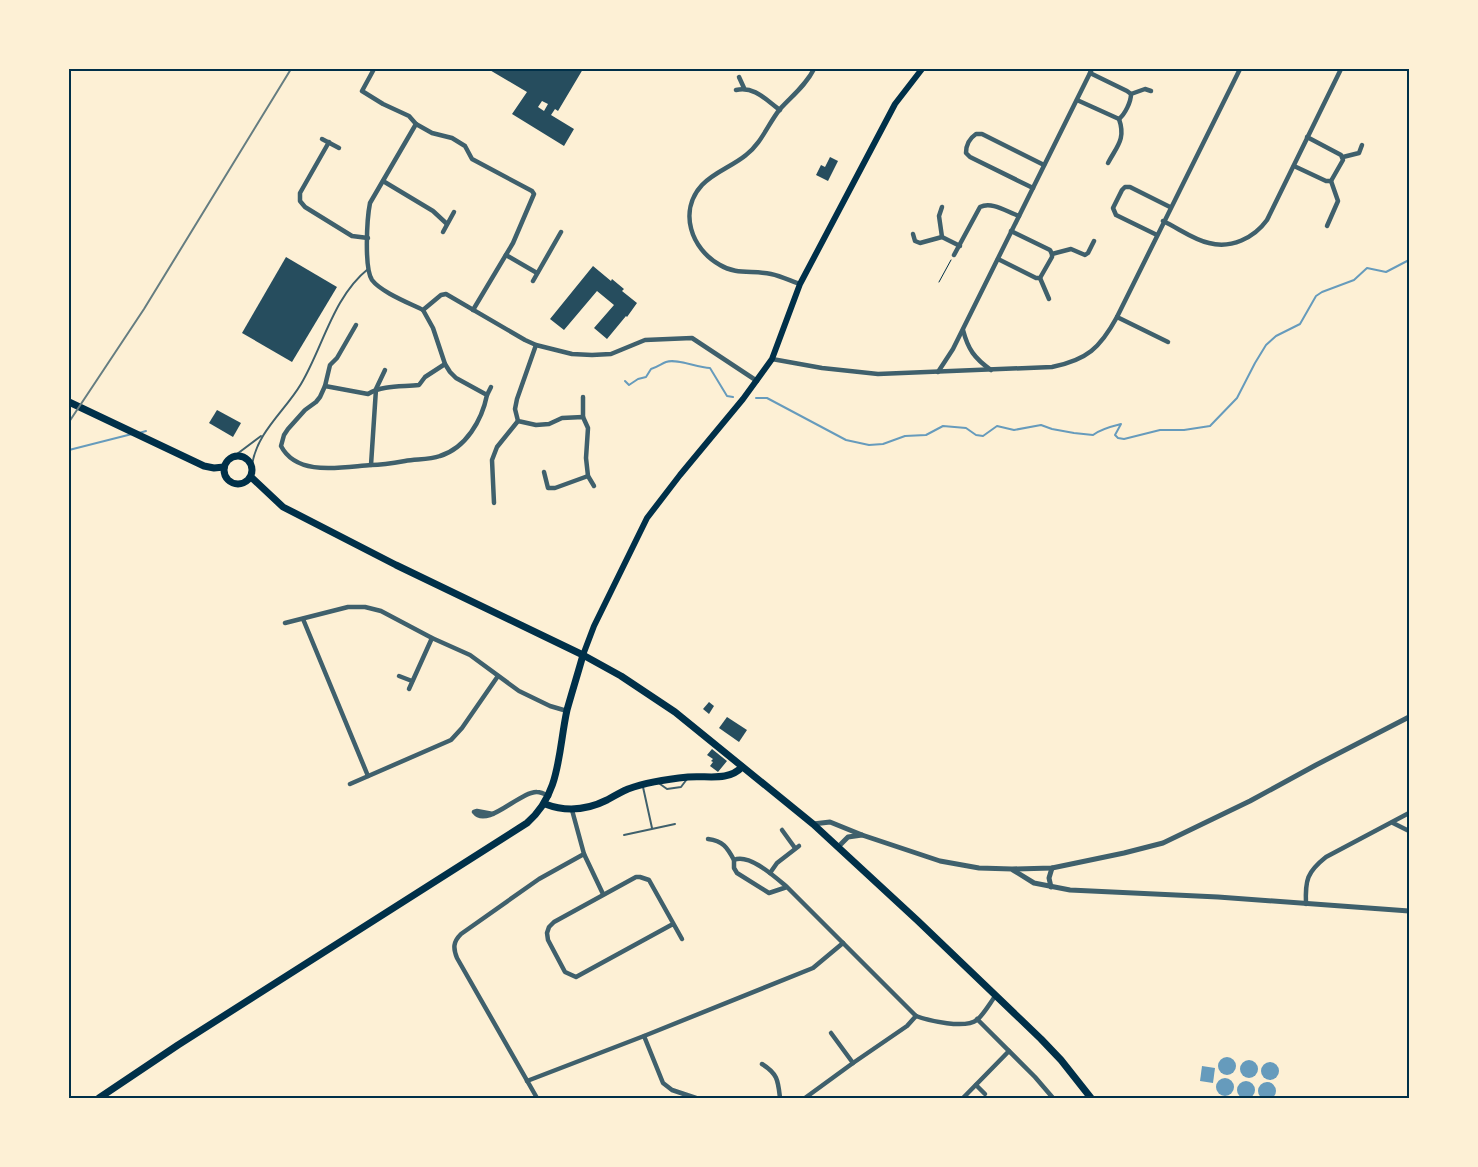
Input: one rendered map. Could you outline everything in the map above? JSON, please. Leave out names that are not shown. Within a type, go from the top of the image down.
[{"type":"main road","points":[[100,1098],[178,1045],[527,823],[536,815],[549,796],[556,774],[567,711],[583,655],[594,626],[647,518],[757,381],[772,359],[800,284],[895,104],[922,69]]},
{"type":"main road","points":[[69,402],[204,466],[224,467]]},
{"type":"main road","points":[[242,456],[250,461],[252,465],[251,477],[244,483],[236,484],[226,476],[224,467],[229,459],[233,457],[242,456]]},
{"type":"main road","points":[[251,477],[283,507],[369,552],[583,655],[621,676],[675,712],[813,824],[838,847],[996,994],[1061,1060],[1091,1098]]},
{"type":"main road","points":[[544,804],[572,810],[585,808],[605,801],[626,789],[643,784],[689,777],[730,775],[738,772],[742,767]]},
{"type":"street","points":[[374,69],[362,91],[382,104],[409,116],[416,124],[432,134],[452,138],[465,146],[472,159],[532,191],[534,194]]},
{"type":"street","points":[[800,284],[772,274],[731,271],[718,264],[703,251],[694,238],[689,224],[691,204],[700,187],[754,148],[780,110],[810,77],[814,69]]},
{"type":"street","points":[[772,359],[822,368],[878,374],[1052,367],[1070,364],[1085,357],[1097,347],[1117,317],[1240,69]]},
{"type":"street","points":[[1164,221],[1208,243],[1223,245],[1246,238],[1261,228],[1267,220],[1341,69]]},
{"type":"street","points":[[938,372],[946,362],[963,330],[1091,71],[1131,94],[1145,89],[1151,91]]},
{"type":"street","points":[[739,77],[744,88]]},
{"type":"street","points":[[736,90],[744,88],[756,92],[780,110]]},
{"type":"street","points":[[1119,119],[1131,99],[1131,94]]},
{"type":"street","points":[[1077,100],[1119,119],[1123,136],[1108,163]]},
{"type":"street","points":[[416,124],[370,203],[368,215],[368,269],[372,280],[385,290],[423,310],[433,328],[445,364],[456,378],[488,395]]},
{"type":"street","points":[[1033,188],[970,157],[966,153],[966,147],[971,137],[976,134],[982,134],[1044,165]]},
{"type":"street","points":[[1307,137],[1343,157],[1359,153],[1362,145]]},
{"type":"street","points":[[322,139],[339,148]]},
{"type":"street","points":[[329,142],[300,193],[300,201],[304,207],[352,236],[368,238]]},
{"type":"street","points":[[1330,181],[1343,157]]},
{"type":"street","points":[[1294,166],[1326,181],[1330,181]]},
{"type":"street","points":[[383,181],[433,211],[447,224]]},
{"type":"street","points":[[1327,226],[1338,201],[1330,181]]},
{"type":"street","points":[[1157,235],[1116,215],[1113,208],[1125,187],[1170,207]]},
{"type":"street","points":[[534,194],[541,191]]},
{"type":"street","points":[[473,310],[506,255],[534,194]]},
{"type":"street","points":[[954,255],[980,207],[986,204],[1019,216]]},
{"type":"street","points":[[942,206],[939,216],[942,238]]},
{"type":"street","points":[[443,232],[454,212]]},
{"type":"street","points":[[1012,231],[1050,250],[1052,254]]},
{"type":"street","points":[[533,281],[561,232]]},
{"type":"street","points":[[912,234],[915,241],[920,243],[942,238],[960,246]]},
{"type":"street","points":[[1052,254],[1070,249],[1085,255],[1094,241]]},
{"type":"street","points":[[1040,278],[1052,254]]},
{"type":"street","points":[[506,255],[537,273]]},
{"type":"street","points":[[998,259],[1036,278],[1040,278]]},
{"type":"street","points":[[1040,278],[1049,299]]},
{"type":"street","points":[[423,310],[441,295],[446,294],[536,345],[572,354],[611,354],[645,340],[692,338],[757,381]]},
{"type":"street","points":[[1117,317],[1168,342]]},
{"type":"street","points":[[356,325],[337,358],[330,365],[325,386],[316,402],[305,410],[284,435],[281,446],[285,454],[300,463],[322,468],[388,465],[442,456],[469,436],[479,422],[491,387]]},
{"type":"street","points":[[963,330],[972,353],[979,362],[991,370]]},
{"type":"street","points":[[518,421],[515,409],[517,399],[536,345]]},
{"type":"street","points":[[325,386],[368,394],[376,389],[419,385],[425,377],[445,364]]},
{"type":"street","points":[[371,465],[376,389],[385,370]]},
{"type":"street","points":[[583,397],[584,417],[588,428],[586,458],[588,476],[594,486]]},
{"type":"street","points":[[518,421],[536,425],[549,424],[562,418],[584,417]]},
{"type":"street","points":[[494,503],[492,460],[497,447],[518,421]]},
{"type":"street","points":[[544,472],[548,488],[555,488],[588,476]]},
{"type":"street","points":[[285,623],[348,607],[365,607],[381,611],[432,638],[470,655],[519,691],[536,701],[567,711]]},
{"type":"street","points":[[303,619],[368,776]]},
{"type":"street","points":[[409,689],[432,638]]},
{"type":"street","points":[[398,676],[412,681]]},
{"type":"street","points":[[350,784],[450,740],[462,728],[498,676]]},
{"type":"street","points":[[813,824],[830,822],[862,835],[940,861],[979,868],[1052,868],[1163,843],[1198,828],[1409,718]]},
{"type":"street","points":[[493,814],[527,794],[536,792],[549,796]]},
{"type":"street","points":[[572,810],[584,854],[603,894]]},
{"type":"street","points":[[1306,904],[1305,887],[1308,878],[1316,866],[1326,858],[1409,814]]},
{"type":"street","points":[[1393,823],[1409,831]]},
{"type":"street","points":[[770,873],[777,863],[797,847],[782,830]]},
{"type":"street","points":[[838,847],[848,837],[862,835]]},
{"type":"street","points":[[708,839],[718,840],[723,843],[734,860],[734,868],[737,873],[769,893],[787,887]]},
{"type":"street","points":[[537,1098],[457,958],[454,944],[461,934],[539,879],[584,854]]},
{"type":"street","points":[[734,860],[736,858],[745,858],[770,873],[787,887],[916,1016],[926,1020],[963,1025],[977,1019],[996,994]]},
{"type":"street","points":[[1051,887],[1049,878],[1052,868]]},
{"type":"street","points":[[1012,869],[1034,884],[1086,891],[1409,911]]},
{"type":"street","points":[[673,924],[579,976],[570,975],[566,972],[548,940],[547,933],[549,927],[554,922],[636,877],[649,880],[682,939]]},
{"type":"street","points":[[527,1082],[813,968],[843,943]]},
{"type":"street","points":[[805,1098],[907,1026],[916,1016]]},
{"type":"street","points":[[977,1019],[1053,1098]]},
{"type":"street","points":[[830,1033],[853,1063]]},
{"type":"street","points":[[644,1036],[663,1083],[672,1090],[696,1098]]},
{"type":"street","points":[[963,1098],[1009,1051]]},
{"type":"street","points":[[762,1064],[774,1073],[780,1098]]},
{"type":"street","points":[[976,1085],[985,1094]]},
{"type":"lane","points":[[252,465],[255,450],[263,434],[300,386],[330,323],[355,279],[368,269]]},
{"type":"lane","points":[[233,457],[263,434]]},
{"type":"lane","points":[[643,784],[652,828]]},
{"type":"lane","points":[[624,835],[675,824]]},
{"type":"path","points":[[939,282],[954,255]]},
{"type":"water","points":[[1223,1057],[1231,1057],[1236,1062],[1234,1073],[1223,1075],[1218,1070],[1218,1062]]},
{"type":"water","points":[[1245,1060],[1253,1060],[1258,1065],[1256,1076],[1245,1078],[1240,1073],[1240,1065]]},
{"type":"water","points":[[1266,1062],[1274,1062],[1279,1067],[1277,1078],[1266,1080],[1261,1075],[1261,1067]]},
{"type":"water","points":[[1202,1066],[1215,1068],[1213,1083],[1200,1081]]},
{"type":"water","points":[[1221,1078],[1229,1078],[1234,1083],[1232,1094],[1221,1096],[1216,1091],[1216,1083]]},
{"type":"water","points":[[1246,1081],[1252,1084],[1255,1090],[1252,1096],[1246,1099],[1240,1096],[1237,1090],[1240,1084]]},
{"type":"water","points":[[1267,1082],[1273,1085],[1276,1091],[1273,1097],[1267,1100],[1261,1097],[1258,1091],[1261,1085]]},
{"type":"building","points":[[488,69],[583,69],[558,111],[555,109],[551,115],[574,129],[564,146],[512,114],[527,92]],"holes":[[[542,101],[548,104],[544,111],[538,107]]]},
{"type":"building","points":[[830,157],[838,161],[828,181],[816,175],[821,165],[825,167]]},
{"type":"building","points":[[286,257],[337,287],[292,362],[242,333]]},
{"type":"building","points":[[593,266],[624,289],[622,291],[637,303],[607,339],[594,328],[614,305],[597,291],[564,330],[550,319]]},
{"type":"building","points":[[217,410],[241,423],[233,437],[209,423]]},
{"type":"building","points":[[709,702],[714,706],[709,714],[703,709]]},
{"type":"building","points":[[727,717],[747,730],[739,742],[719,728]]},
{"type":"building","points":[[712,749],[727,761],[718,772],[710,766],[713,759],[707,755]]},
{"type":"waterway","points":[[756,398],[767,398],[846,440],[869,445],[883,444],[905,436],[926,435],[943,426],[966,428],[976,435],[983,436],[997,426],[1014,430],[1041,425],[1052,429],[1093,435],[1121,424],[1115,435],[1118,438],[1124,439],[1160,430],[1184,430],[1210,426],[1237,398],[1266,345],[1276,336],[1300,324],[1316,296],[1354,280],[1367,268],[1386,272],[1409,260]]},
{"type":"waterway","points":[[625,381],[629,385],[638,379],[646,377],[651,369],[666,362],[676,361],[710,368],[727,396],[733,397]]},
{"type":"waterway","points":[[139,433],[146,431]]},
{"type":"waterway","points":[[69,450],[132,434]]},
{"type":"railway","points":[[69,422],[144,309],[291,69]]}]
